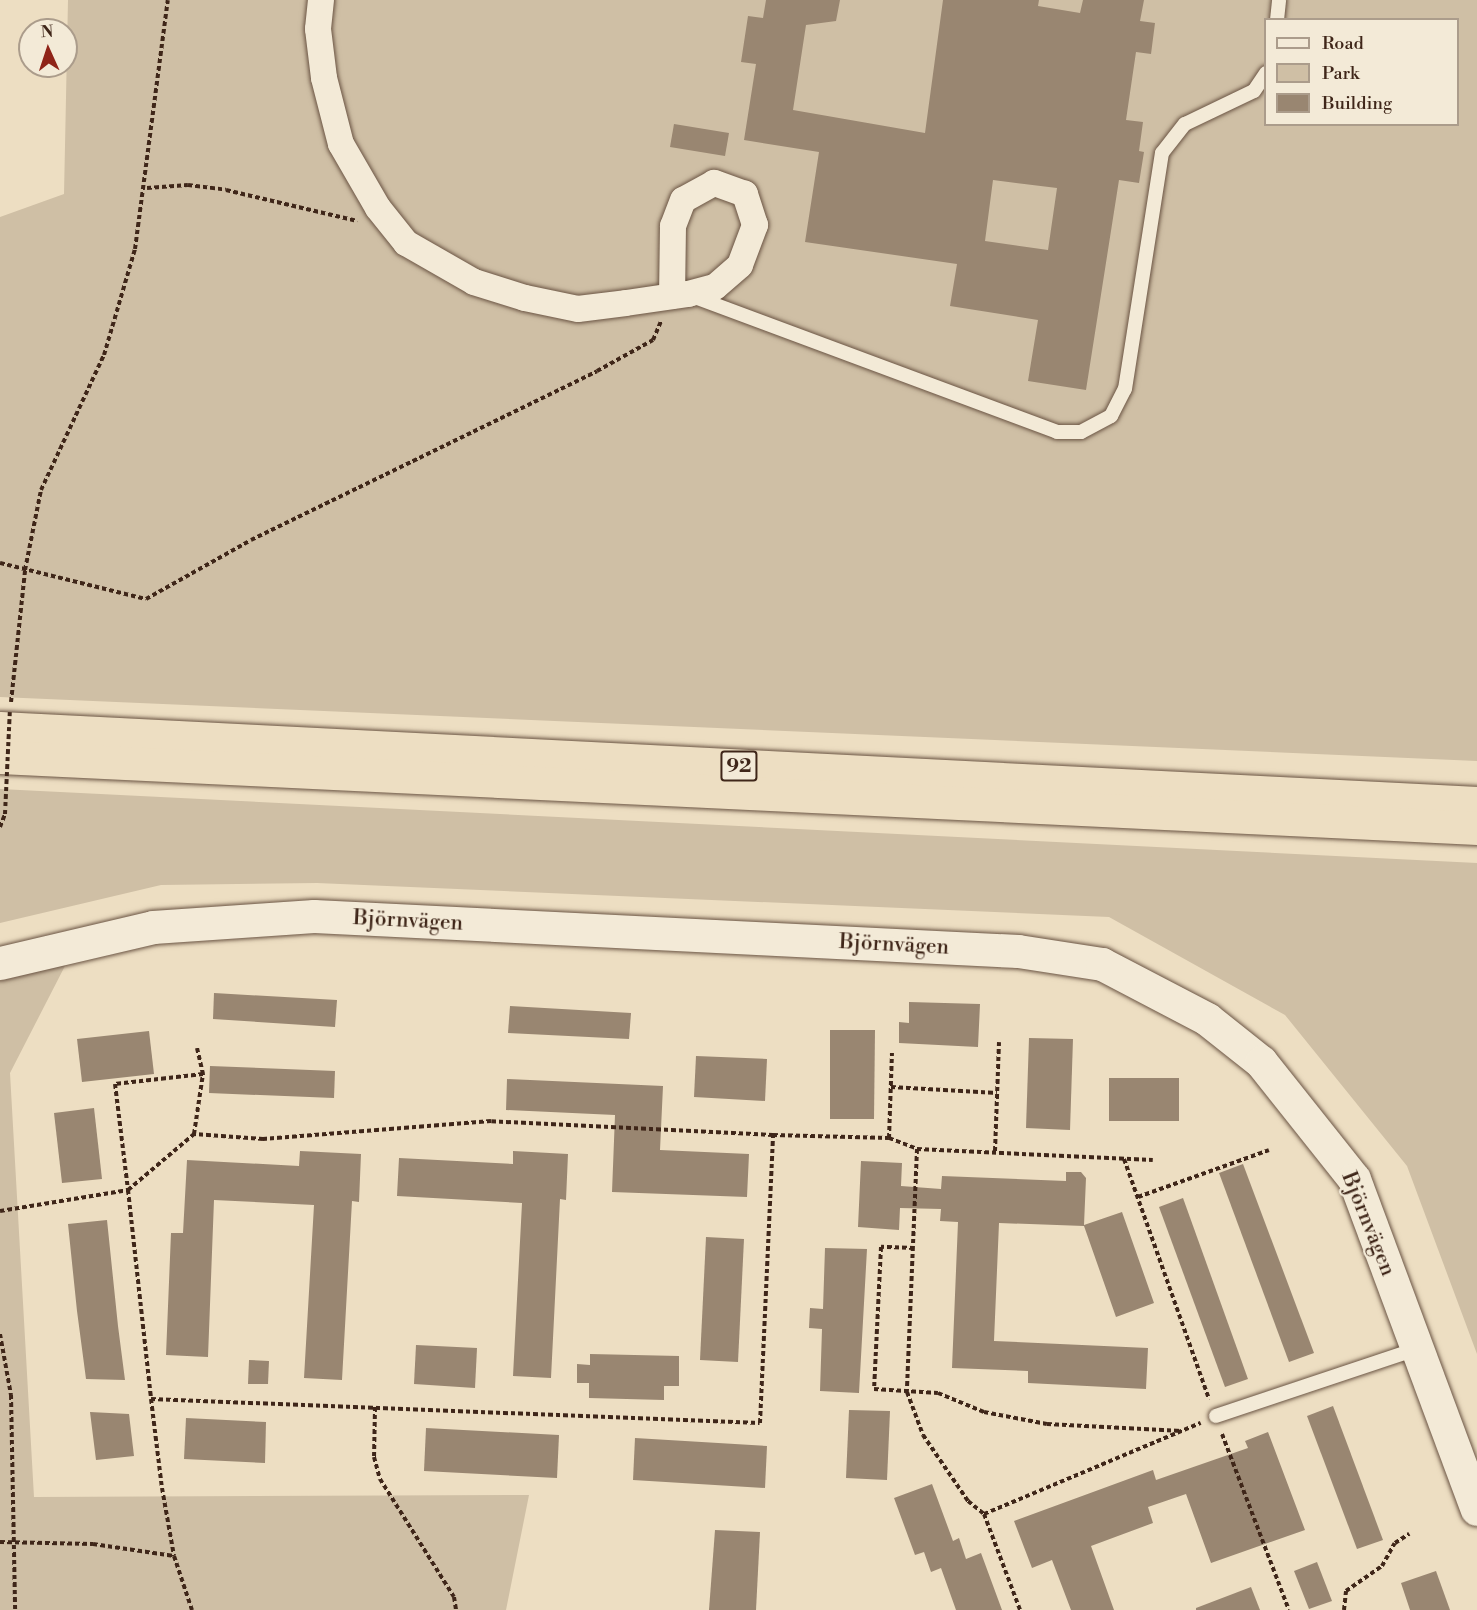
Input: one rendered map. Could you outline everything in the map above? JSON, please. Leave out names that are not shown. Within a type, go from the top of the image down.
[{"type":"highway","name":"92","points":[[5,719],[1477,803]]},
{"type":"highway","name":"92","points":[[0,757],[1477,828]]},
{"type":"street","points":[[321,0],[318,29],[324,78],[341,144],[378,208],[406,243],[474,282],[569,307],[680,295]]},
{"type":"street","name":"Björnvägen","points":[[0,963],[153,927],[314,916],[1018,951],[1102,964],[1207,1019],[1261,1062],[1306,1114],[1354,1179],[1477,1509]]},
{"type":"lane","points":[[1277,18],[1279,0]]},
{"type":"lane","points":[[680,295],[1057,432],[1081,432],[1112,416],[1125,389],[1162,153],[1185,124],[1254,91],[1264,76]]},
{"type":"lane","points":[[1216,1416],[1416,1349]]},
{"type":"path","points":[[0,827],[5,814],[5,719],[25,570],[41,490],[124,299],[147,188],[168,0]]},
{"type":"path","points":[[0,563],[146,598],[653,340],[680,295]]},
{"type":"path","points":[[995,1151],[999,1042]]},
{"type":"path","points":[[0,1211],[128,1190],[194,1134],[202,1074],[197,1048]]},
{"type":"path","points":[[889,1138],[892,1053]]},
{"type":"path","points":[[192,1610],[174,1556],[162,1488],[115,1084],[202,1074]]},
{"type":"path","points":[[891,1087],[997,1093]]},
{"type":"path","points":[[194,1134],[263,1139],[491,1121],[773,1135],[889,1138],[917,1149],[1154,1160]]},
{"type":"path","points":[[152,1399],[760,1423],[773,1135]]},
{"type":"path","points":[[917,1149],[907,1392],[923,1435],[984,1515],[1020,1610]]},
{"type":"path","points":[[1138,1197],[1269,1150]]},
{"type":"path","points":[[1124,1159],[1216,1416],[1289,1610]]},
{"type":"path","points":[[914,1248],[881,1247],[874,1389],[938,1393],[984,1412],[1047,1424],[1183,1431]]},
{"type":"path","points":[[0,1334],[11,1395],[15,1610]]},
{"type":"path","points":[[375,1407],[374,1457],[380,1479],[454,1598],[456,1610]]},
{"type":"path","points":[[984,1515],[1216,1416]]},
{"type":"path","points":[[1344,1610],[1346,1591],[1382,1566],[1395,1543],[1409,1534]]},
{"type":"path","points":[[0,1542],[13,1540],[174,1556]]},
{"type":"green space","points":[[68,0],[1477,0],[1477,761],[0,697],[0,217],[64,194],[66,78],[78,78],[78,18],[68,18]]},
{"type":"green space","points":[[0,789],[1477,863],[1477,1354],[1407,1166],[1285,1015],[1109,917],[317,883],[161,885],[0,923]]},
{"type":"green space","points":[[66,964],[10,1073],[34,1497],[529,1495],[506,1610],[0,1610],[0,981]]},
{"type":"building","points":[[766,0],[840,0],[836,21],[806,25],[793,110],[925,133],[943,0],[1039,0],[1038,6],[1080,13],[1083,0],[1144,0],[1140,21],[1155,23],[1151,54],[1136,52],[1126,120],[1143,122],[1139,151],[1144,152],[1139,183],[1119,180],[1086,390],[1028,381],[1038,320],[950,306],[957,264],[805,242],[819,152],[744,140],[756,64],[741,62],[748,16],[763,18]],"holes":[[[993,180],[1057,188],[1048,250],[985,241]]]},
{"type":"building","points":[[674,124],[729,133],[725,156],[670,147]]},
{"type":"building","points":[[214,993],[337,1000],[335,1027],[213,1019]]},
{"type":"building","points":[[909,1002],[980,1004],[978,1047],[899,1043],[899,1022],[909,1023]]},
{"type":"building","points":[[510,1006],[631,1013],[629,1039],[508,1033]]},
{"type":"building","points":[[830,1030],[875,1030],[874,1119],[830,1119]]},
{"type":"building","points":[[149,1031],[154,1074],[82,1082],[77,1039]]},
{"type":"building","points":[[1029,1038],[1073,1039],[1070,1130],[1026,1128]]},
{"type":"building","points":[[696,1056],[767,1059],[765,1101],[694,1097]]},
{"type":"building","points":[[210,1066],[335,1071],[334,1098],[209,1093]]},
{"type":"building","points":[[1109,1078],[1179,1078],[1179,1121],[1109,1121]]},
{"type":"building","points":[[507,1079],[663,1086],[660,1150],[749,1154],[747,1197],[612,1192],[615,1115],[506,1110]]},
{"type":"building","points":[[94,1108],[102,1179],[62,1183],[54,1113]]},
{"type":"building","points":[[300,1151],[361,1154],[359,1202],[352,1201],[342,1380],[304,1378],[314,1205],[214,1200],[208,1357],[166,1355],[171,1233],[183,1233],[187,1160],[299,1166]]},
{"type":"building","points":[[513,1151],[568,1154],[566,1200],[560,1199],[551,1378],[513,1376],[522,1203],[397,1196],[399,1158],[513,1164]]},
{"type":"building","points":[[861,1161],[902,1163],[901,1186],[941,1189],[942,1176],[1066,1181],[1066,1172],[1081,1172],[1086,1178],[1084,1225],[1122,1212],[1154,1303],[1116,1317],[1084,1226],[999,1223],[994,1341],[1148,1348],[1146,1389],[1028,1383],[1028,1371],[952,1368],[958,1222],[940,1221],[941,1209],[900,1208],[899,1230],[858,1227]]},
{"type":"building","points":[[1243,1164],[1314,1353],[1289,1362],[1219,1173]]},
{"type":"building","points":[[1183,1198],[1248,1379],[1225,1387],[1159,1207]]},
{"type":"building","points":[[107,1220],[125,1380],[86,1379],[77,1311],[68,1224]]},
{"type":"building","points":[[706,1237],[744,1239],[738,1362],[700,1360]]},
{"type":"building","points":[[825,1248],[867,1249],[859,1393],[820,1391],[822,1329],[809,1328],[810,1308],[823,1309]]},
{"type":"building","points":[[416,1345],[477,1348],[475,1388],[414,1384]]},
{"type":"building","points":[[590,1354],[679,1356],[679,1386],[664,1386],[664,1400],[589,1398],[589,1383],[577,1383],[577,1364],[590,1365]]},
{"type":"building","points":[[249,1360],[269,1361],[268,1384],[248,1384]]},
{"type":"building","points":[[1333,1406],[1383,1540],[1357,1549],[1307,1416]]},
{"type":"building","points":[[849,1410],[890,1411],[887,1480],[846,1478]]},
{"type":"building","points":[[90,1412],[129,1414],[134,1456],[96,1460]]},
{"type":"building","points":[[186,1418],[266,1422],[265,1463],[184,1459]]},
{"type":"building","points":[[426,1428],[559,1435],[557,1478],[424,1471]]},
{"type":"building","points":[[1268,1432],[1305,1530],[1211,1563],[1186,1494],[1148,1507],[1153,1523],[1091,1546],[1114,1610],[1071,1610],[1052,1560],[1032,1568],[1014,1521],[1153,1470],[1156,1480],[1248,1448],[1245,1441]]},
{"type":"building","points":[[635,1438],[767,1446],[765,1488],[633,1480]]},
{"type":"building","points":[[932,1484],[953,1541],[959,1538],[966,1559],[981,1553],[1002,1610],[956,1610],[941,1568],[931,1572],[924,1552],[915,1555],[894,1498]]},
{"type":"building","points":[[715,1530],[760,1532],[756,1610],[709,1610]]},
{"type":"building","points":[[1317,1562],[1332,1601],[1309,1609],[1294,1571]]},
{"type":"building","points":[[1436,1571],[1450,1610],[1410,1610],[1401,1583]]},
{"type":"building","points":[[1251,1587],[1260,1610],[1196,1610],[1196,1608]]}]
